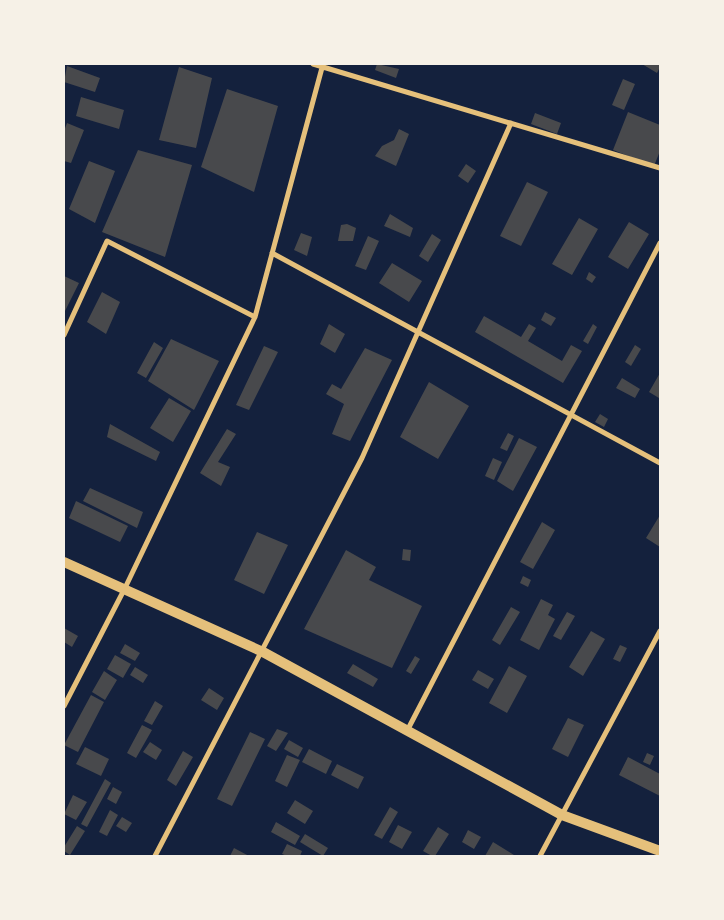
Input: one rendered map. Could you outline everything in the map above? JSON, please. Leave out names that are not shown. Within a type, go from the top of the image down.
[{"type":"main road","points":[[64,562],[263,652],[562,815],[660,851]]},
{"type":"street","points":[[313,64],[323,65],[660,168]]},
{"type":"street","points":[[64,706],[124,588],[255,317],[323,65]]},
{"type":"street","points":[[155,856],[263,652],[362,458],[511,123]]},
{"type":"street","points":[[64,335],[107,241],[255,317]]},
{"type":"street","points":[[407,732],[660,243]]},
{"type":"street","points":[[272,253],[660,463]]},
{"type":"street","points":[[540,856],[660,631]]},
{"type":"building","points":[[377,64],[399,69],[396,78],[375,70]]},
{"type":"building","points":[[642,64],[660,64],[660,67],[657,73]]},
{"type":"building","points":[[67,66],[100,78],[95,92],[64,82]]},
{"type":"building","points":[[179,67],[212,78],[196,148],[159,140]]},
{"type":"building","points":[[623,79],[635,84],[624,110],[612,105]]},
{"type":"building","points":[[227,89],[278,106],[254,192],[201,167]]},
{"type":"building","points":[[81,97],[124,110],[119,129],[76,116]]},
{"type":"building","points":[[628,112],[660,125],[660,151],[654,166],[613,150]]},
{"type":"building","points":[[535,113],[561,123],[557,134],[531,124]]},
{"type":"building","points":[[67,123],[84,130],[71,163],[64,161],[64,131]]},
{"type":"building","points":[[399,129],[409,134],[396,166],[375,156],[382,146],[394,140]]},
{"type":"building","points":[[138,150],[192,165],[165,257],[102,232]]},
{"type":"building","points":[[89,161],[115,171],[95,223],[69,209]]},
{"type":"building","points":[[466,164],[476,171],[468,183],[458,176]]},
{"type":"building","points":[[527,182],[548,192],[521,246],[500,236]]},
{"type":"building","points":[[390,214],[413,228],[410,237],[384,226]]},
{"type":"building","points":[[579,218],[598,229],[572,275],[552,264]]},
{"type":"building","points":[[629,222],[649,234],[628,269],[608,257]]},
{"type":"building","points":[[347,224],[356,228],[353,241],[338,241],[341,225]]},
{"type":"building","points":[[301,233],[312,237],[307,256],[294,250]]},
{"type":"building","points":[[432,234],[441,240],[428,262],[419,256]]},
{"type":"building","points":[[368,236],[379,241],[366,270],[355,266]]},
{"type":"building","points":[[392,263],[422,281],[409,302],[379,283]]},
{"type":"building","points":[[589,272],[596,277],[592,283],[586,279]]},
{"type":"building","points":[[64,276],[79,283],[64,313]]},
{"type":"building","points":[[102,292],[120,302],[106,334],[87,322]]},
{"type":"building","points":[[545,312],[556,318],[551,326],[541,320]]},
{"type":"building","points":[[484,316],[521,337],[529,324],[536,328],[528,341],[562,361],[571,345],[582,351],[563,383],[475,332]]},
{"type":"building","points":[[329,324],[345,334],[335,353],[320,344]]},
{"type":"building","points":[[593,324],[597,327],[588,344],[583,341]]},
{"type":"building","points":[[171,339],[219,361],[194,410],[148,381]]},
{"type":"building","points":[[154,342],[163,348],[146,378],[137,373]]},
{"type":"building","points":[[635,345],[641,349],[631,366],[625,362]]},
{"type":"building","points":[[264,346],[278,352],[249,410],[236,405]]},
{"type":"building","points":[[365,348],[392,360],[350,441],[332,434],[344,404],[326,394],[332,384],[341,389]]},
{"type":"building","points":[[660,373],[660,396],[659,398],[649,392]]},
{"type":"building","points":[[622,378],[640,389],[635,398],[616,388]]},
{"type":"building","points":[[429,382],[469,406],[438,459],[400,437]]},
{"type":"building","points":[[169,398],[191,411],[173,442],[150,428]]},
{"type":"building","points":[[600,414],[608,419],[604,427],[595,422]]},
{"type":"building","points":[[110,424],[160,452],[156,461],[107,437]]},
{"type":"building","points":[[227,429],[236,434],[218,462],[230,467],[221,486],[200,473]]},
{"type":"building","points":[[508,433],[514,436],[507,451],[500,448]]},
{"type":"building","points":[[519,438],[537,447],[513,491],[497,481]]},
{"type":"building","points":[[493,458],[502,462],[494,480],[485,476]]},
{"type":"building","points":[[90,488],[143,512],[137,528],[83,501]]},
{"type":"building","points":[[76,501],[128,526],[120,542],[69,518]]},
{"type":"building","points":[[660,515],[660,547],[646,538]]},
{"type":"building","points":[[542,522],[555,530],[533,569],[520,562]]},
{"type":"building","points":[[257,532],[288,545],[264,594],[234,580]]},
{"type":"building","points":[[403,549],[411,550],[410,561],[402,560]]},
{"type":"building","points":[[346,550],[376,567],[369,580],[422,606],[392,668],[304,629]]},
{"type":"building","points":[[523,576],[531,580],[528,587],[520,583]]},
{"type":"building","points":[[541,599],[553,605],[548,615],[555,619],[539,650],[520,640]]},
{"type":"building","points":[[511,607],[520,612],[500,645],[492,640]]},
{"type":"building","points":[[567,612],[575,616],[561,640],[553,636]]},
{"type":"building","points":[[64,628],[78,636],[72,647],[64,642]]},
{"type":"building","points":[[591,631],[605,639],[583,676],[569,667]]},
{"type":"building","points":[[125,644],[140,653],[135,661],[120,653]]},
{"type":"building","points":[[620,645],[627,648],[620,662],[613,659]]},
{"type":"building","points":[[115,655],[131,664],[123,678],[107,669]]},
{"type":"building","points":[[415,656],[420,659],[411,674],[406,671]]},
{"type":"building","points":[[353,664],[378,679],[373,687],[347,673]]},
{"type":"building","points":[[509,666],[527,676],[507,713],[489,703]]},
{"type":"building","points":[[135,667],[148,675],[143,683],[130,675]]},
{"type":"building","points":[[478,670],[494,679],[488,689],[472,680]]},
{"type":"building","points":[[104,671],[117,680],[105,700],[92,692]]},
{"type":"building","points":[[209,688],[224,698],[217,710],[201,700]]},
{"type":"building","points":[[91,695],[104,702],[78,752],[64,745]]},
{"type":"building","points":[[155,701],[163,706],[152,725],[144,721]]},
{"type":"building","points":[[568,718],[584,725],[568,757],[552,749]]},
{"type":"building","points":[[142,725],[152,730],[136,758],[127,753]]},
{"type":"building","points":[[277,729],[288,733],[276,751],[267,746]]},
{"type":"building","points":[[250,732],[265,739],[232,806],[217,799]]},
{"type":"building","points":[[289,740],[303,748],[298,757],[284,749]]},
{"type":"building","points":[[150,742],[162,750],[156,760],[143,752]]},
{"type":"building","points":[[85,747],[109,759],[101,776],[76,764]]},
{"type":"building","points":[[309,749],[332,761],[326,774],[302,762]]},
{"type":"building","points":[[183,751],[193,757],[176,786],[167,780]]},
{"type":"building","points":[[647,753],[654,756],[650,765],[643,762]]},
{"type":"building","points":[[287,755],[300,760],[287,787],[275,781]]},
{"type":"building","points":[[628,757],[660,774],[660,796],[619,775]]},
{"type":"building","points":[[337,764],[364,777],[358,789],[331,775]]},
{"type":"building","points":[[105,779],[111,783],[87,827],[81,824]]},
{"type":"building","points":[[113,787],[122,792],[116,804],[107,799]]},
{"type":"building","points":[[73,795],[87,802],[76,820],[64,814]]},
{"type":"building","points":[[295,800],[313,811],[305,824],[287,813]]},
{"type":"building","points":[[390,807],[398,812],[382,839],[374,835]]},
{"type":"building","points":[[110,810],[118,815],[107,836],[99,832]]},
{"type":"building","points":[[122,817],[132,823],[126,832],[116,826]]},
{"type":"building","points":[[276,822],[300,836],[295,845],[271,832]]},
{"type":"building","points":[[398,825],[412,832],[402,849],[389,842]]},
{"type":"building","points":[[77,826],[85,831],[70,855],[64,851],[64,847]]},
{"type":"building","points":[[438,827],[449,834],[435,856],[432,856],[423,851]]},
{"type":"building","points":[[468,830],[481,837],[474,849],[462,842]]},
{"type":"building","points":[[305,834],[328,848],[323,856],[300,842]]},
{"type":"building","points":[[493,842],[514,855],[485,856]]},
{"type":"building","points":[[287,844],[302,851],[300,856],[282,854]]},
{"type":"building","points":[[234,848],[249,856],[230,856]]}]
